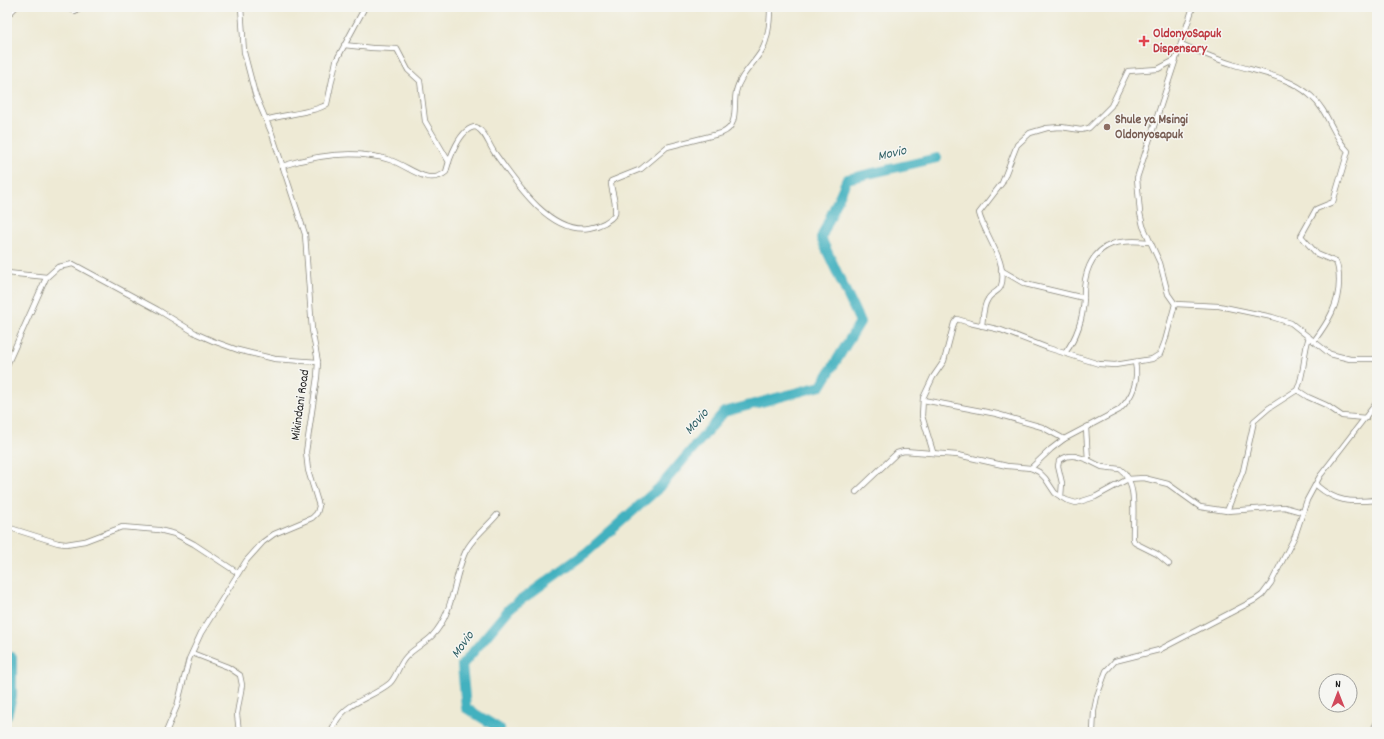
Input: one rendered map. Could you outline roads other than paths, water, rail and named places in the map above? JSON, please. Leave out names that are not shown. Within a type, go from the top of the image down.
[{"type":"street","points":[[7,16],[16,7]]},
{"type":"street","points":[[63,7],[75,11],[81,7]]},
{"type":"street","name":"Mikindani Road","points":[[166,732],[177,706],[192,653],[201,633],[238,573],[263,542],[274,534],[312,518],[317,513],[319,506],[308,470],[306,452],[318,362],[311,317],[305,234],[266,120],[255,94],[244,52],[241,7]]},
{"type":"street","points":[[266,120],[324,107],[327,104],[334,66],[365,7]]},
{"type":"street","points":[[282,166],[315,157],[360,154],[392,161],[431,179],[441,176],[446,172],[449,162],[462,137],[469,129],[476,127],[483,133],[491,148],[508,171],[541,210],[573,228],[593,227],[606,223],[616,214],[616,201],[610,185],[612,181],[641,169],[667,147],[722,133],[732,126],[735,114],[736,91],[739,83],[762,50],[766,39],[770,7]]},
{"type":"street","points":[[1193,7],[1137,178],[1140,213],[1150,242],[1160,263],[1170,298],[1175,304],[1219,306],[1260,314],[1290,323],[1309,336],[1324,350],[1337,356],[1377,359]]},
{"type":"street","points":[[1181,44],[1219,60],[1274,76],[1297,85],[1319,104],[1326,114],[1341,144],[1348,151],[1333,202],[1316,209],[1301,236],[1317,254],[1336,262],[1339,268],[1338,297],[1333,312],[1314,341]]},
{"type":"street","points":[[344,45],[397,49],[408,70],[420,81],[425,121],[449,162]]},
{"type":"street","points":[[982,326],[988,298],[999,290],[1001,285],[1001,270],[997,252],[979,213],[1002,183],[1017,145],[1030,133],[1047,128],[1061,127],[1081,130],[1090,128],[1111,106],[1128,71],[1158,69],[1175,60]]},
{"type":"street","points":[[1065,353],[1078,332],[1082,321],[1085,282],[1089,264],[1102,250],[1119,242],[1150,242]]},
{"type":"street","points":[[7,365],[46,278],[49,277],[58,267],[73,264],[158,310],[197,334],[213,341],[238,350],[275,359],[318,362]]},
{"type":"street","points":[[1001,270],[1025,284],[1084,298]]},
{"type":"street","points":[[7,274],[46,278]]},
{"type":"street","points":[[933,452],[923,425],[923,400],[930,384],[944,361],[955,320],[959,318],[982,326],[1001,330],[1065,353],[1107,365],[1152,359],[1160,354],[1175,304]]},
{"type":"street","points":[[1227,511],[1243,472],[1254,421],[1269,408],[1297,390],[1302,374],[1304,356],[1309,336]]},
{"type":"street","points":[[1031,468],[1064,439],[1119,410],[1130,398],[1137,378],[1135,362]]},
{"type":"street","points":[[1297,390],[1326,405],[1342,416],[1366,418]]},
{"type":"street","points":[[923,400],[997,414],[1042,427],[1064,439]]},
{"type":"street","points":[[1093,732],[1094,711],[1097,696],[1110,666],[1115,661],[1122,658],[1140,656],[1158,650],[1262,595],[1271,583],[1295,536],[1302,512],[1328,464],[1366,418],[1377,402]]},
{"type":"street","points":[[1086,428],[1088,460]]},
{"type":"street","points":[[856,492],[897,452],[933,452],[958,455],[1007,466],[1031,468],[1039,472],[1045,478],[1050,488],[1062,497],[1076,503],[1085,501],[1128,478],[1144,478],[1162,482],[1179,491],[1200,506],[1227,511],[1284,507],[1302,512]]},
{"type":"street","points":[[1062,497],[1062,484],[1058,466],[1059,461],[1063,457],[1078,456],[1102,467],[1120,469],[1128,478],[1133,497],[1133,534],[1135,543],[1157,554],[1169,564]]},
{"type":"street","points":[[1316,485],[1328,496],[1337,499],[1377,500]]},
{"type":"street","points":[[331,732],[339,716],[346,708],[388,684],[406,656],[431,637],[438,628],[451,603],[460,566],[467,548],[497,516]]},
{"type":"street","points":[[7,527],[58,543],[66,544],[85,541],[122,527],[159,530],[175,534],[194,544],[238,573]]},
{"type":"street","points":[[192,653],[228,667],[240,675],[242,684],[237,714],[239,732]]},
{"type":"street","points":[[1372,732],[1377,722]]},
{"type":"waterway","name":"Movio","points":[[499,732],[500,729],[466,708],[462,665],[510,608],[587,552],[660,487],[724,412],[821,386],[860,322],[821,238],[847,179],[937,158]]},
{"type":"waterway","points":[[7,657],[12,657],[12,696],[7,716]]},
{"type":"place","name":"OldonyoSapuk Dispensary","points":[[1144,41]]},
{"type":"place","name":"Shule ya Msingi Oldonyosapuk","points":[[1107,127]]}]
